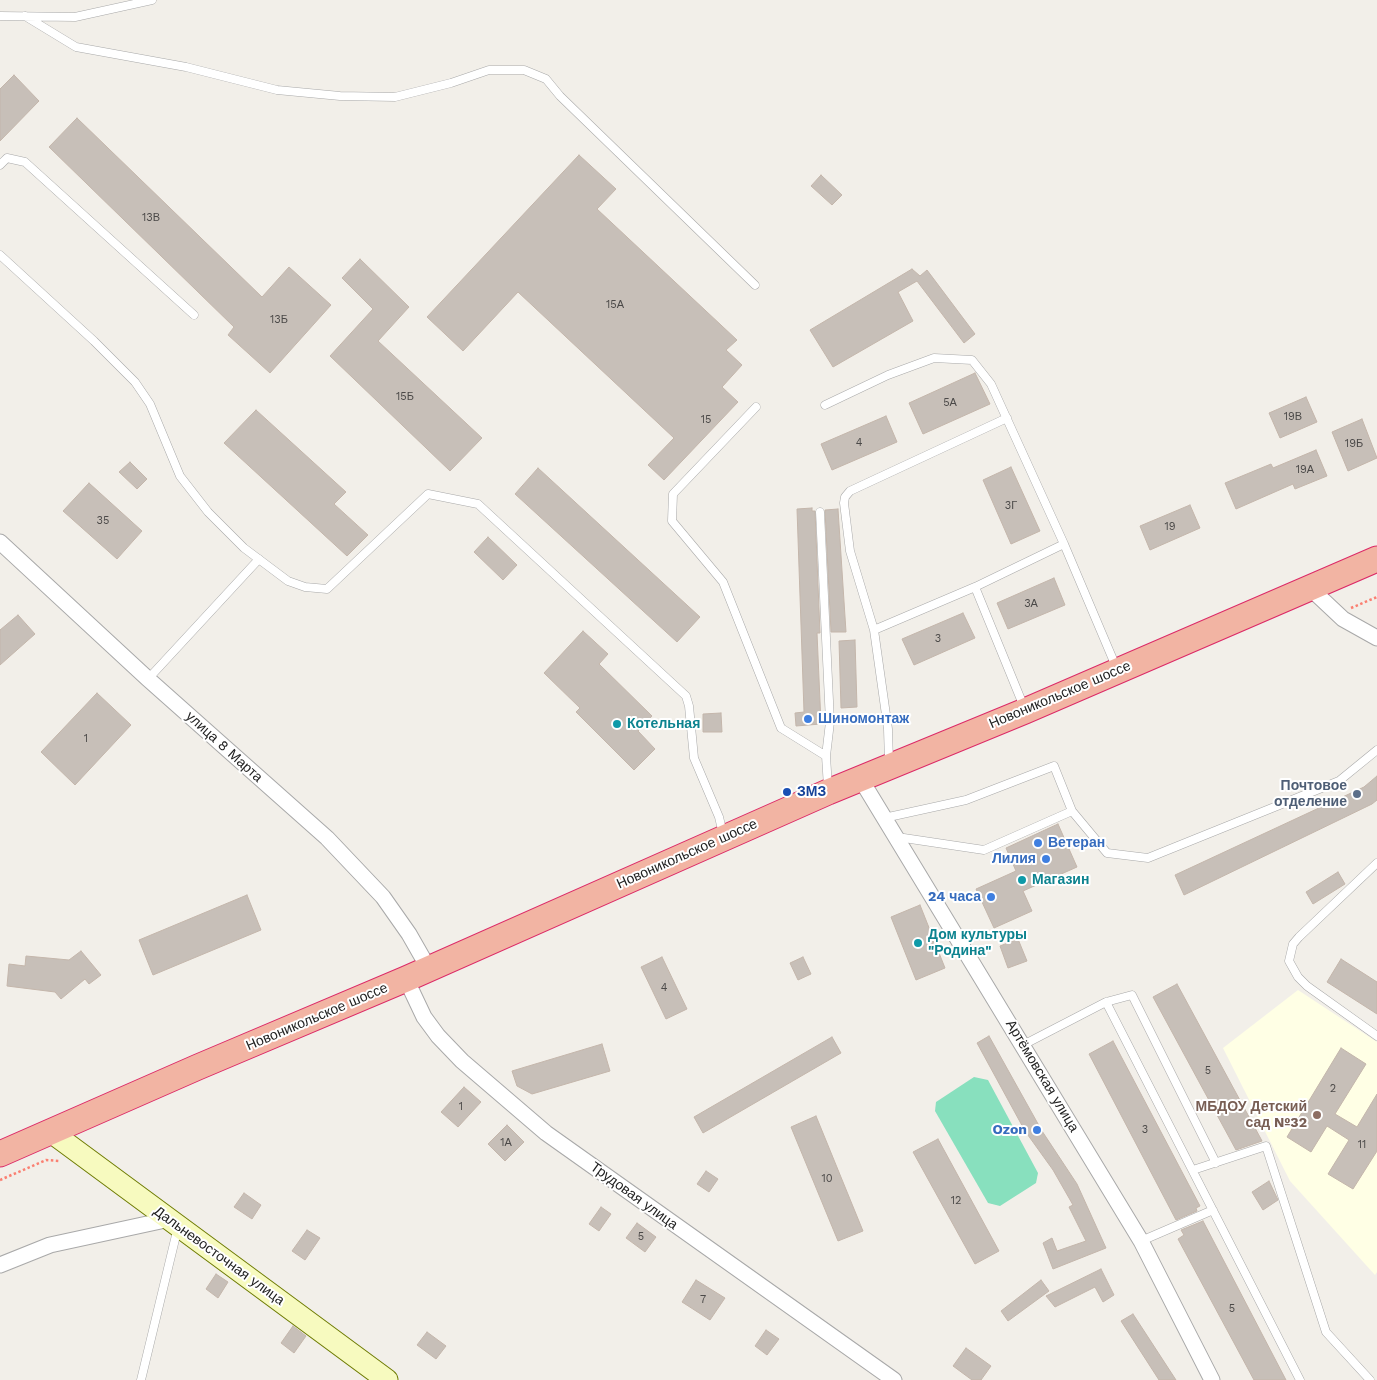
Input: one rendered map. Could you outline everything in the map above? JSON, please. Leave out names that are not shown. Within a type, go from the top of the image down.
[{"type":"highway","name":"Новоникольское шоссе","points":[[0,1154],[429,969],[860,778],[1025,711],[1377,559]]},
{"type":"main road","name":"Дальневосточная улица","points":[[51,1132],[387,1380]]},
{"type":"street","name":"улица 8 Марта","points":[[0,542],[148,679],[327,838],[383,897],[409,934],[429,969]]},
{"type":"street","points":[[1310,588],[1337,614],[1377,638]]},
{"type":"street","name":"Артёмовская улица","points":[[860,778],[1141,1241],[1212,1380]]},
{"type":"street","name":"Трудовая улица","points":[[406,979],[424,1017],[438,1036],[462,1061],[546,1133],[894,1380]]},
{"type":"street","points":[[0,1265],[50,1246],[174,1222]]},
{"type":"lane","points":[[0,16],[75,17],[152,0]]},
{"type":"lane","points":[[25,16],[76,47],[186,67],[276,90],[340,96],[395,97],[451,83],[489,70],[524,70],[546,79],[560,96],[755,285]]},
{"type":"lane","points":[[0,165],[7,158],[25,162],[194,315]]},
{"type":"lane","points":[[0,255],[94,341],[135,382],[150,404],[180,476],[208,512],[244,548],[288,581],[305,587],[327,589],[428,494],[478,504],[686,696],[689,706],[694,758],[719,818],[724,838]]},
{"type":"lane","points":[[825,404],[888,374],[934,358],[954,357],[972,360],[991,384],[1007,418],[1064,544],[1117,670]]},
{"type":"lane","points":[[756,407],[673,494],[672,520],[722,582],[781,728],[826,756]]},
{"type":"lane","points":[[889,766],[888,729],[874,630],[850,551],[844,503],[847,494],[1007,418]]},
{"type":"lane","points":[[820,512],[830,722],[826,756],[828,792]]},
{"type":"lane","points":[[874,630],[975,587],[1064,544]]},
{"type":"lane","points":[[148,679],[259,559]]},
{"type":"lane","points":[[975,587],[1025,711]]},
{"type":"lane","points":[[884,818],[966,800],[1054,766],[1072,811],[1106,853],[1148,858],[1339,781],[1377,750]]},
{"type":"lane","points":[[895,836],[984,850],[1072,811]]},
{"type":"lane","points":[[1377,863],[1299,936],[1293,944],[1289,961],[1298,977],[1307,986],[1377,1036]]},
{"type":"lane","points":[[1023,1045],[1106,1002],[1132,995],[1216,1163]]},
{"type":"lane","points":[[1106,1002],[1300,1380]]},
{"type":"lane","points":[[1193,1170],[1266,1146],[1326,1332],[1370,1380]]},
{"type":"lane","points":[[1141,1241],[1213,1210]]},
{"type":"lane","points":[[141,1380],[174,1222]]},
{"type":"path","points":[[1337,614],[1377,597]]},
{"type":"path","points":[[0,1180],[46,1160],[56,1160],[64,1163]]},
{"type":"shaded area","name":"МБДОУ Детский сад №32","points":[[1298,990],[1377,1042],[1377,1272],[1375,1275],[1290,1181],[1223,1048]]},
{"type":"green space","points":[[974,1077],[988,1080],[1038,1173],[1036,1183],[1000,1206],[988,1203],[935,1111],[936,1102]]},
{"type":"building","points":[[14,75],[39,101],[0,141],[0,89]]},
{"type":"building","points":[[77,118],[262,297],[289,267],[331,305],[270,373],[228,335],[234,327],[49,147]]},
{"type":"building","points":[[579,155],[616,189],[597,209],[737,340],[726,350],[742,365],[722,387],[738,402],[664,480],[648,465],[674,438],[518,292],[463,351],[427,317]]},
{"type":"building","points":[[821,175],[842,195],[832,205],[811,186]]},
{"type":"building","points":[[360,259],[409,307],[378,341],[482,438],[450,471],[330,356],[373,309],[342,278]]},
{"type":"building","points":[[912,269],[920,276],[927,270],[975,334],[964,343],[917,281],[898,292],[913,321],[833,367],[810,330]]},
{"type":"building","points":[[975,373],[990,404],[923,434],[909,403]]},
{"type":"building","points":[[1306,397],[1317,422],[1280,438],[1269,413]]},
{"type":"building","points":[[256,410],[346,492],[334,504],[368,535],[347,556],[224,443]]},
{"type":"building","points":[[886,416],[897,442],[832,470],[821,444]]},
{"type":"building","points":[[1362,419],[1377,458],[1348,471],[1332,432]]},
{"type":"building","points":[[1316,450],[1327,476],[1295,489],[1293,484],[1236,509],[1225,483],[1271,464],[1273,468]]},
{"type":"building","points":[[130,462],[147,479],[137,489],[119,472]]},
{"type":"building","points":[[1011,467],[1040,531],[1011,544],[983,480]]},
{"type":"building","points":[[538,468],[700,617],[677,642],[515,494]]},
{"type":"building","points":[[89,483],[142,531],[117,559],[63,511]]},
{"type":"building","points":[[1190,505],[1200,528],[1150,550],[1140,526]]},
{"type":"building","points":[[812,508],[812,511],[815,511],[820,633],[817,633],[821,724],[796,726],[795,713],[804,712],[797,509]]},
{"type":"building","points":[[838,509],[846,632],[831,632],[825,510]]},
{"type":"building","points":[[488,537],[517,565],[503,580],[474,552]]},
{"type":"building","points":[[1054,578],[1065,605],[1008,629],[997,603]]},
{"type":"building","points":[[963,613],[975,638],[914,665],[902,639]]},
{"type":"building","points":[[18,615],[35,634],[0,665],[0,630]]},
{"type":"building","points":[[583,631],[608,654],[599,664],[652,716],[638,731],[655,749],[634,770],[576,712],[580,708],[544,673]]},
{"type":"building","points":[[855,640],[857,707],[841,708],[839,641]]},
{"type":"building","points":[[97,693],[131,725],[75,785],[41,752]]},
{"type":"building","points":[[721,713],[722,732],[703,732],[703,714]]},
{"type":"building","points":[[1377,776],[1377,800],[1372,804],[1184,895],[1175,875],[1364,787]]},
{"type":"building","name":"Магазин","points":[[1058,824],[1077,867],[1023,891],[1032,911],[994,928],[976,889],[1016,871],[1006,848]]},
{"type":"building","points":[[1338,872],[1345,884],[1313,904],[1306,892]]},
{"type":"building","points":[[247,895],[261,930],[153,975],[139,940]]},
{"type":"building","name":"Дом культуры \"Родина\"","points":[[920,905],[945,968],[916,980],[891,917]]},
{"type":"building","points":[[1018,939],[1027,961],[1008,968],[1000,946]]},
{"type":"building","points":[[81,951],[101,975],[89,984],[85,979],[61,999],[55,992],[7,986],[9,964],[25,966],[26,956],[69,960]]},
{"type":"building","points":[[662,957],[687,1009],[666,1019],[641,967]]},
{"type":"building","points":[[803,957],[811,974],[798,980],[790,963]]},
{"type":"building","points":[[1341,959],[1377,982],[1377,1014],[1327,982]]},
{"type":"building","points":[[1177,984],[1262,1141],[1236,1150],[1153,997]]},
{"type":"building","points":[[989,1036],[1042,1131],[1077,1184],[1106,1248],[1053,1269],[1043,1243],[1052,1238],[1057,1251],[1086,1241],[1069,1207],[1073,1205],[1053,1170],[1025,1131],[977,1043]]},
{"type":"building","points":[[832,1037],[841,1053],[703,1133],[694,1117]]},
{"type":"building","points":[[1113,1041],[1200,1206],[1196,1208],[1197,1211],[1176,1220],[1089,1054]]},
{"type":"building","points":[[602,1044],[610,1071],[532,1094],[517,1086],[512,1071]]},
{"type":"building","points":[[1341,1048],[1366,1064],[1335,1114],[1357,1127],[1377,1094],[1377,1151],[1353,1189],[1328,1174],[1349,1140],[1327,1126],[1311,1152],[1287,1137]]},
{"type":"building","points":[[464,1087],[481,1102],[458,1127],[441,1112]]},
{"type":"building","points":[[816,1116],[863,1231],[838,1241],[791,1127]]},
{"type":"building","points":[[507,1125],[524,1142],[505,1161],[488,1144]]},
{"type":"building","points":[[938,1139],[999,1251],[975,1264],[913,1152]]},
{"type":"building","points":[[706,1171],[718,1179],[709,1192],[697,1184]]},
{"type":"building","points":[[1269,1181],[1278,1200],[1263,1210],[1252,1192]]},
{"type":"building","points":[[244,1193],[261,1205],[252,1219],[234,1207]]},
{"type":"building","points":[[601,1207],[611,1214],[599,1231],[589,1224]]},
{"type":"building","points":[[1203,1221],[1286,1380],[1254,1380],[1178,1239],[1184,1235],[1181,1230]]},
{"type":"building","points":[[637,1223],[656,1237],[645,1252],[626,1238]]},
{"type":"building","points":[[307,1230],[320,1238],[305,1260],[292,1251]]},
{"type":"building","points":[[1101,1269],[1114,1295],[1103,1302],[1095,1287],[1055,1307],[1046,1296]]},
{"type":"building","points":[[216,1274],[228,1282],[218,1298],[206,1289]]},
{"type":"building","points":[[696,1280],[725,1298],[710,1320],[682,1302]]},
{"type":"building","points":[[1041,1280],[1049,1291],[1008,1321],[1001,1311]]},
{"type":"building","points":[[1133,1314],[1176,1380],[1159,1380],[1121,1321]]},
{"type":"building","points":[[293,1326],[306,1336],[294,1353],[281,1343]]},
{"type":"building","points":[[766,1330],[779,1339],[767,1355],[755,1346]]},
{"type":"building","points":[[427,1332],[446,1346],[436,1359],[417,1345]]},
{"type":"building","points":[[966,1348],[991,1366],[981,1380],[972,1380],[953,1366]]},
{"type":"place","name":"Шиномонтаж","points":[[808,719]]},
{"type":"place","name":"Котельная","points":[[617,724]]},
{"type":"place","name":"ЗМЗ","points":[[787,792]]},
{"type":"place","name":"Почтовое отделение","points":[[1357,794]]},
{"type":"place","name":"Ветеран","points":[[1038,843]]},
{"type":"place","name":"Лилия","points":[[1046,859]]},
{"type":"place","name":"Магазин","points":[[1022,880]]},
{"type":"place","name":"24 часа","points":[[991,897]]},
{"type":"place","name":"Дом культуры \"Родина\"","points":[[918,943]]},
{"type":"place","name":"МБДОУ Детский сад №32","points":[[1317,1115]]},
{"type":"place","name":"Ozon","points":[[1037,1130]]}]
